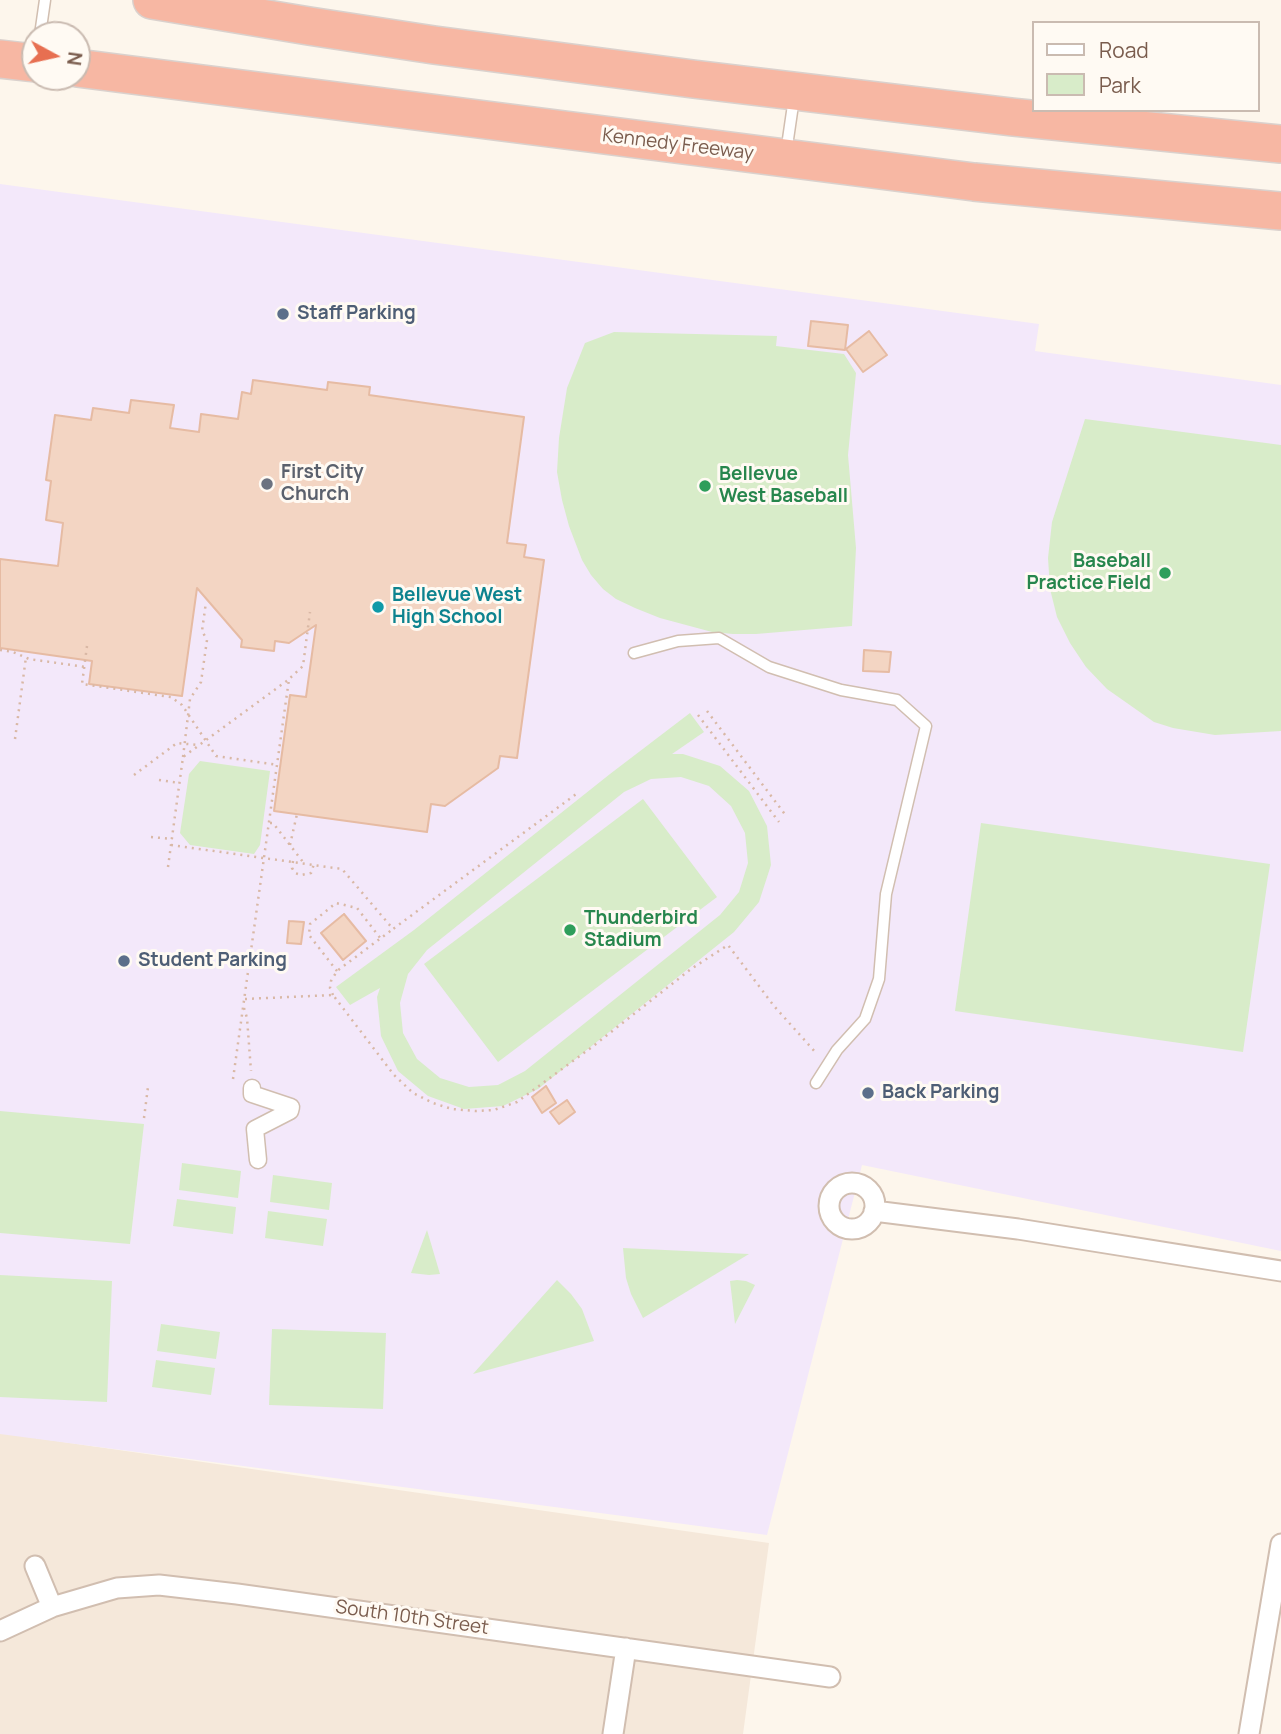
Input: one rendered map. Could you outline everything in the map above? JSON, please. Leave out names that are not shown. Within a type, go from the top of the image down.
[{"type":"highway","points":[[152,0],[422,43],[794,91],[1012,117],[1281,144]]},
{"type":"highway","points":[[0,59],[21,61]]},
{"type":"highway","name":"Kennedy Freeway","points":[[91,70],[974,182],[1281,211]]},
{"type":"street","points":[[252,1088],[252,1094],[291,1107],[290,1111],[256,1129],[258,1160]]},
{"type":"street","points":[[874,1211],[1017,1228],[1281,1271]]},
{"type":"street","points":[[1249,1734],[1281,1544]]},
{"type":"street","points":[[35,1566],[52,1607]]},
{"type":"street","name":"South 10th Street","points":[[0,1631],[52,1607],[117,1588],[159,1586],[237,1594],[830,1676]]},
{"type":"street","points":[[613,1734],[626,1648]]},
{"type":"lane","points":[[42,21],[45,0]]},
{"type":"lane","points":[[785,158],[794,91]]},
{"type":"lane","points":[[634,653],[678,640],[719,638],[769,667],[841,690],[897,700],[926,726],[886,894],[879,979],[865,1019],[837,1050],[816,1083]]},
{"type":"path","points":[[168,867],[190,699],[201,682],[207,640],[202,631],[206,602]]},
{"type":"path","points":[[183,757],[303,666],[310,612]]},
{"type":"path","points":[[87,646],[82,684],[171,697],[182,705],[216,756],[278,765]]},
{"type":"path","points":[[0,650],[85,667]]},
{"type":"path","points":[[15,739],[26,657]]},
{"type":"path","points":[[233,1079],[289,679]]},
{"type":"path","points":[[707,711],[787,817]]},
{"type":"path","points":[[698,715],[779,822]]},
{"type":"path","points":[[134,775],[177,743],[198,745]]},
{"type":"path","points":[[159,780],[179,783]]},
{"type":"path","points":[[579,792],[337,971],[331,981],[333,995],[394,1074],[412,1093],[452,1109],[494,1110],[517,1102],[691,969],[728,945],[774,1006],[827,1065]]},
{"type":"path","points":[[290,846],[297,814]]},
{"type":"path","points":[[270,823],[273,823],[303,863]]},
{"type":"path","points":[[151,837],[172,839]]},
{"type":"path","points":[[171,845],[342,869],[393,929]]},
{"type":"path","points":[[293,861],[292,868],[299,875],[311,873],[314,864]]},
{"type":"path","points":[[337,971],[309,935],[310,924],[337,903],[357,908],[381,939]]},
{"type":"path","points":[[245,999],[333,995]]},
{"type":"path","points":[[244,1007],[252,1088]]},
{"type":"path","points":[[144,1118],[148,1087]]},
{"type":"shaded area","name":"Bellevue West High School","points":[[0,184],[1039,324],[1035,351],[1281,385],[1281,1251],[862,1165],[767,1535],[0,1434]]},
{"type":"shaded area","points":[[0,1433],[769,1543],[743,1734],[0,1734]]},
{"type":"green space","name":"Bellevue West Baseball","points":[[614,332],[777,336],[776,346],[844,354],[856,373],[848,455],[856,548],[852,626],[756,634],[712,632],[660,618],[635,608],[616,599],[591,575],[582,560],[562,500],[557,472],[559,438],[567,388],[585,343]]},
{"type":"green space","name":"Baseball Practice Field","points":[[1085,419],[1281,445],[1281,731],[1215,735],[1154,722],[1107,689],[1086,667],[1070,643],[1057,617],[1050,589],[1048,558],[1052,522]]},
{"type":"green space","points":[[690,713],[704,732],[672,754],[683,754],[720,766],[749,791],[767,826],[771,865],[759,902],[734,932],[538,1089],[503,1106],[464,1109],[428,1096],[398,1071],[381,1036],[377,997],[380,988],[350,1005],[336,987],[414,930]],"holes":[[[681,777],[709,786],[731,806],[745,833],[748,863],[739,892],[720,915],[525,1071],[498,1085],[469,1087],[440,1078],[417,1059],[403,1033],[400,1003],[408,974],[427,950],[624,792],[651,779]]]},
{"type":"green space","points":[[200,761],[270,771],[260,845],[254,854],[190,845],[180,833],[189,774]]},
{"type":"green space","name":"Thunderbird Stadium","points":[[643,799],[717,897],[498,1062],[424,964]]},
{"type":"green space","points":[[981,823],[1270,864],[1243,1052],[955,1011]]},
{"type":"green space","points":[[0,1111],[144,1124],[130,1244],[0,1233]]},
{"type":"green space","points":[[182,1163],[241,1171],[238,1198],[179,1190]]},
{"type":"green space","points":[[273,1175],[332,1183],[329,1210],[270,1202]]},
{"type":"green space","points":[[177,1199],[236,1207],[233,1234],[173,1226]]},
{"type":"green space","points":[[268,1211],[327,1219],[323,1246],[265,1238]]},
{"type":"green space","points":[[427,1230],[440,1274],[411,1273]]},
{"type":"green space","points":[[623,1248],[749,1254],[643,1318],[626,1278]]},
{"type":"green space","points":[[0,1275],[112,1281],[107,1402],[0,1397]]},
{"type":"green space","points":[[557,1280],[582,1309],[594,1341],[473,1374]]},
{"type":"green space","points":[[730,1281],[755,1285],[735,1324]]},
{"type":"green space","points":[[161,1324],[220,1332],[216,1359],[157,1351]]},
{"type":"green space","points":[[272,1329],[386,1333],[383,1409],[269,1405]]},
{"type":"green space","points":[[156,1360],[215,1368],[211,1395],[152,1387]]},
{"type":"building","points":[[811,321],[848,325],[845,350],[808,346]]},
{"type":"building","points":[[869,331],[887,355],[863,372],[846,349]]},
{"type":"building","name":"Bellevue West High School","points":[[253,380],[327,390],[328,382],[370,387],[369,395],[524,417],[507,543],[526,545],[524,557],[544,560],[517,758],[500,756],[498,768],[445,806],[431,804],[427,832],[274,811],[290,695],[306,697],[316,625],[289,643],[275,641],[274,651],[241,647],[242,640],[197,588],[182,696],[89,684],[92,661],[0,648],[0,559],[58,566],[63,523],[46,520],[51,481],[46,480],[55,415],[91,420],[93,408],[129,413],[131,400],[174,405],[170,428],[199,432],[201,414],[238,419],[242,392],[251,394]]},
{"type":"building","points":[[864,650],[891,652],[889,672],[863,671]]},
{"type":"building","points":[[344,914],[366,941],[343,960],[321,933]]},
{"type":"building","points":[[289,921],[304,922],[301,944],[287,943]]},
{"type":"building","points":[[546,1086],[556,1103],[542,1113],[532,1097]]},
{"type":"building","points":[[567,1100],[575,1112],[559,1124],[550,1112]]},
{"type":"place","name":"Staff Parking","points":[[283,314]]},
{"type":"place","name":"First City Church","points":[[267,484]]},
{"type":"place","name":"Bellevue West Baseball","points":[[705,486]]},
{"type":"place","name":"Baseball Practice Field","points":[[1165,573]]},
{"type":"place","name":"Bellevue West High School","points":[[378,607]]},
{"type":"place","name":"Thunderbird Stadium","points":[[570,930]]},
{"type":"place","name":"Student Parking","points":[[124,961]]},
{"type":"place","name":"Back Parking","points":[[868,1093]]}]
